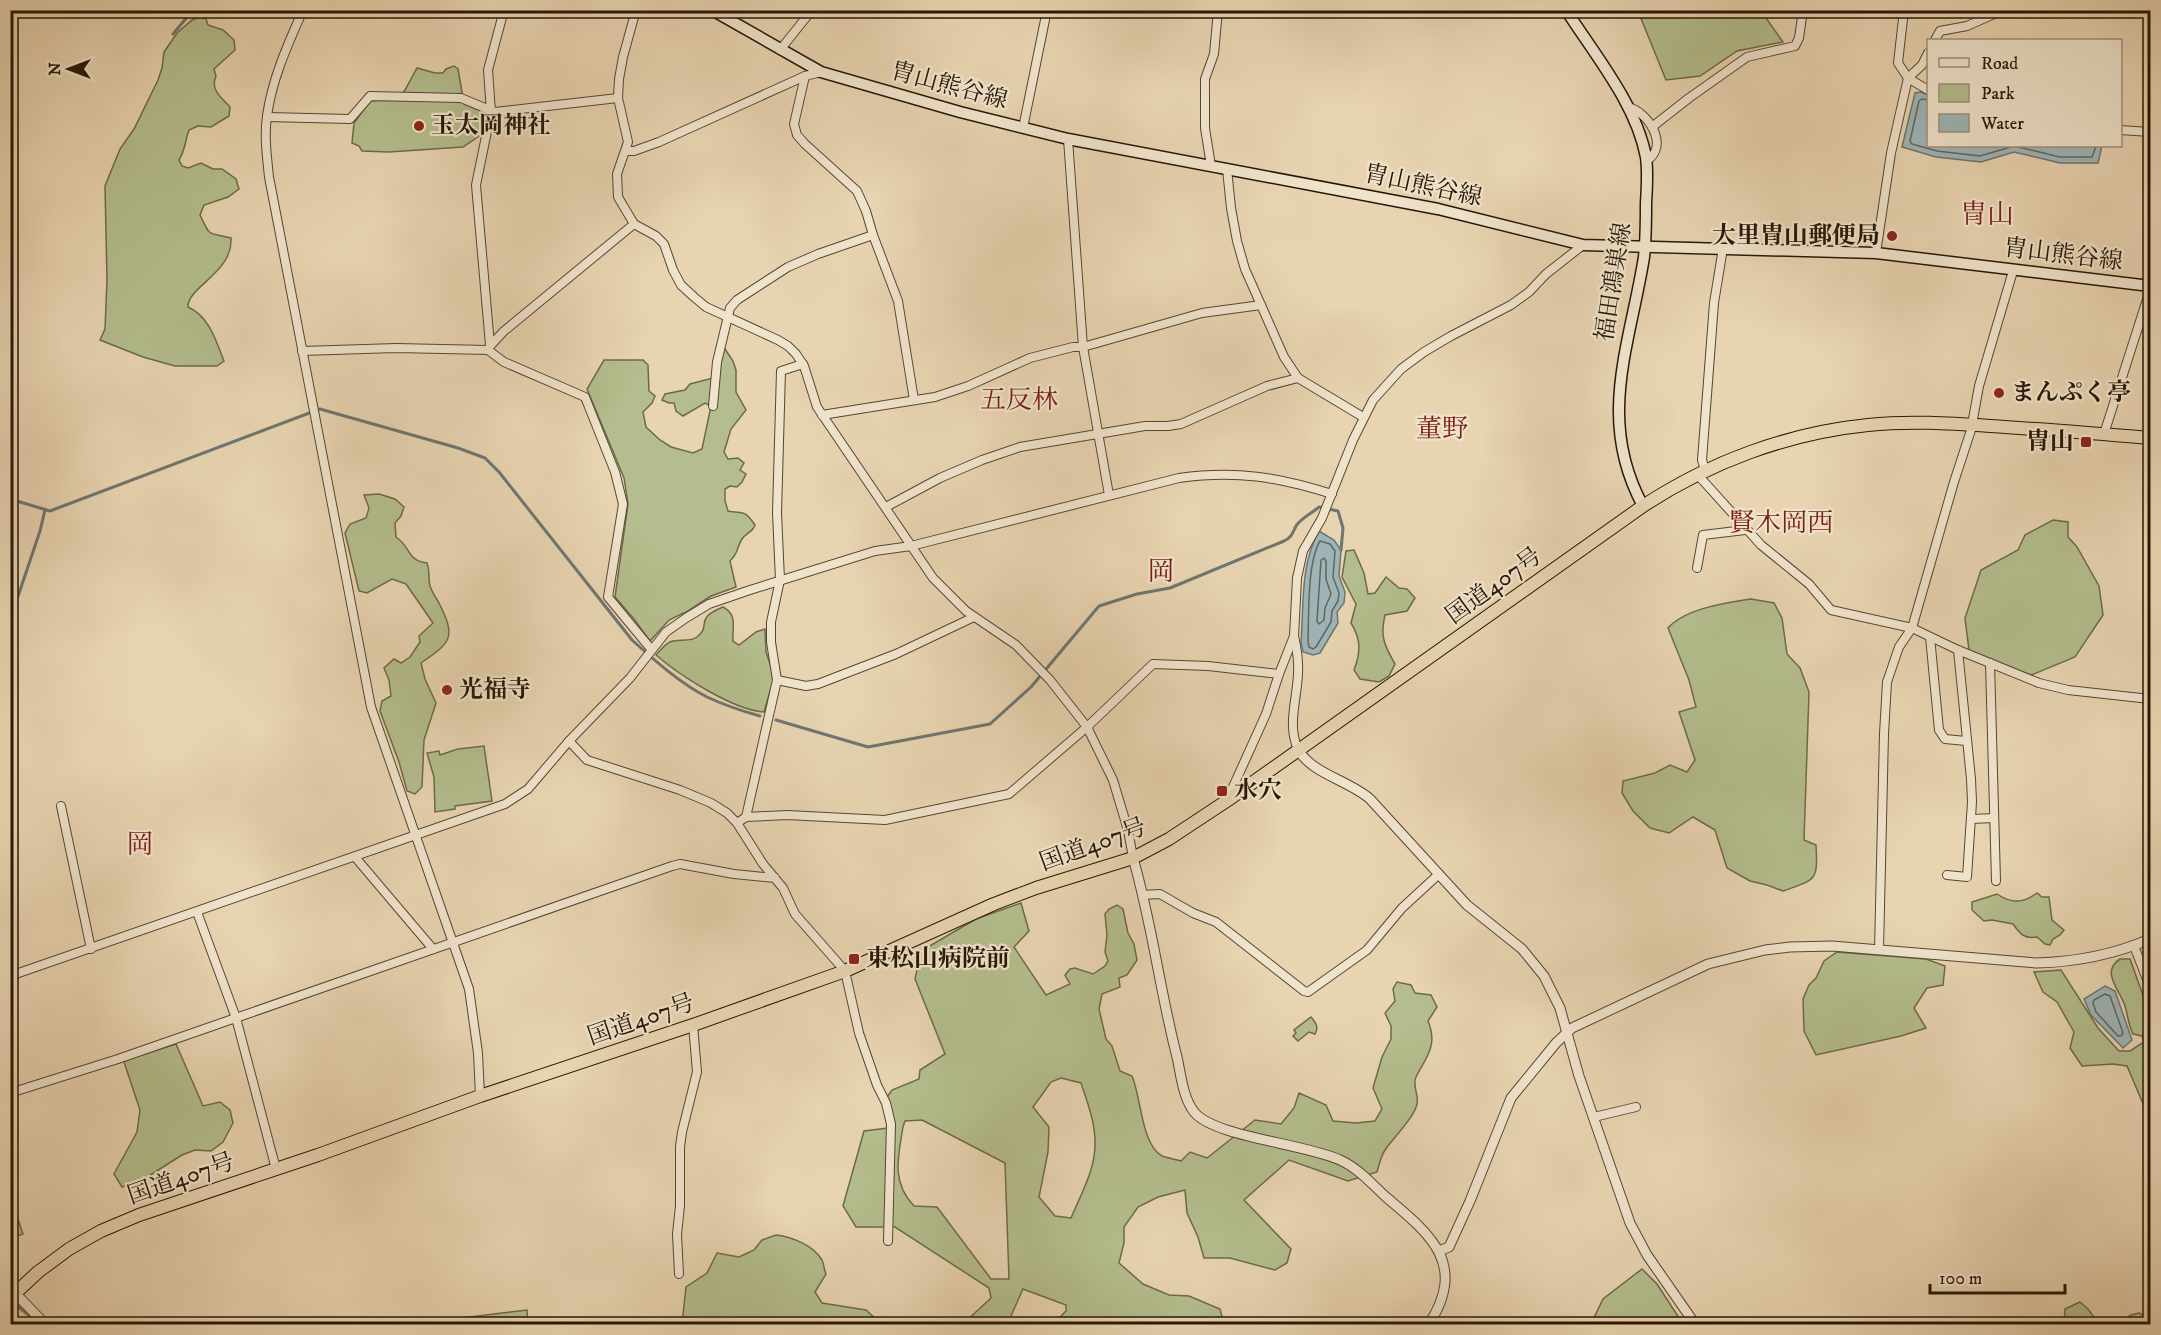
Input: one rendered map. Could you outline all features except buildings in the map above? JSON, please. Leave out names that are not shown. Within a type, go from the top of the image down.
[{"type":"highway","name":"国道407号","points":[[13,1295],[63,1253],[101,1231],[139,1215],[845,971],[994,904],[1036,888],[1133,858],[1169,839],[1228,800],[1642,506],[1701,472],[1788,440],[1842,429],[1906,423],[1972,425],[2151,438]]},
{"type":"main road","name":"胄山熊谷線","points":[[712,10],[821,72],[1023,128],[1068,139],[1438,209],[1583,245],[1876,253],[2151,288]]},
{"type":"main road","name":"福田鴻巣線","points":[[1566,10],[1628,107],[1637,125],[1646,161],[1645,246],[1621,370],[1618,402],[1626,468],[1642,506]]},
{"type":"street","points":[[303,10],[273,85],[267,117],[266,146],[269,177],[371,707],[470,989],[475,1017],[480,1096]]},
{"type":"street","points":[[504,10],[488,70],[491,112],[476,185],[489,347],[504,362],[585,397],[615,472],[622,504],[608,597],[651,649]]},
{"type":"street","points":[[636,10],[623,57],[618,98],[628,142],[617,174],[618,197],[633,224],[656,236],[664,244],[681,285],[706,307],[788,346],[802,364],[817,407],[933,578],[974,617],[1020,649],[1050,680],[1087,727],[1113,780],[1128,830],[1172,1041],[1186,1095],[1193,1111],[1202,1120],[1239,1134],[1303,1147],[1349,1165],[1422,1228],[1439,1251],[1444,1273],[1442,1300],[1429,1324]]},
{"type":"street","points":[[780,50],[812,10]]},
{"type":"street","points":[[1023,128],[1047,10]]},
{"type":"street","points":[[1211,166],[1204,128],[1205,79],[1214,54],[1218,10]]},
{"type":"street","points":[[1652,127],[1747,57],[1795,46],[1799,38],[1803,10]]},
{"type":"street","points":[[1904,10],[1898,63],[1908,78],[1927,89]]},
{"type":"street","points":[[1936,39],[1940,31],[1967,26],[2003,10]]},
{"type":"street","points":[[1876,253],[1891,153],[1908,78],[1925,65]]},
{"type":"street","points":[[626,151],[634,151],[659,142],[805,76],[821,72]]},
{"type":"street","points":[[805,76],[794,124],[797,135],[857,191],[866,210],[873,236],[901,312],[914,400]]},
{"type":"street","points":[[267,117],[350,119],[370,96],[461,99],[491,112],[618,98]]},
{"type":"street","points":[[1628,107],[1639,111],[1657,137],[1657,150],[1653,157],[1646,161]]},
{"type":"street","points":[[2122,130],[2151,132]]},
{"type":"street","points":[[1068,139],[1083,347],[1109,495]]},
{"type":"street","points":[[1227,170],[1237,241],[1245,269],[1284,357],[1298,378],[1364,417]]},
{"type":"street","points":[[302,351],[489,347],[633,224]]},
{"type":"street","points":[[713,406],[717,362],[730,308],[737,300],[788,267],[818,254],[873,236]]},
{"type":"street","points":[[1583,245],[1511,305],[1451,336],[1401,369],[1373,400],[1322,518],[1304,551],[1299,567],[1294,636],[1298,661],[1292,725],[1294,741],[1309,764],[1358,790],[1370,799],[1467,905],[1522,949],[1535,964],[1554,993],[1579,1076],[1630,1223],[1647,1255],[1695,1324]]},
{"type":"street","points":[[1723,248],[1714,303],[1701,472],[1745,530],[1809,584],[1831,610],[1912,628],[1958,650],[2039,683],[2068,690],[2151,699]]},
{"type":"street","points":[[1879,950],[1887,682],[1899,647],[1912,628],[1972,425],[1979,386],[2013,271]]},
{"type":"street","points":[[2104,434],[2151,288]]},
{"type":"street","points":[[822,415],[935,397],[968,386],[1029,358],[1073,347],[1083,347],[1202,313],[1261,305]]},
{"type":"street","points":[[746,817],[777,680],[771,642],[771,622],[780,580],[777,513],[781,371],[802,364]]},
{"type":"street","points":[[886,507],[940,478],[1010,450],[1145,426],[1181,424],[1268,386],[1298,378]]},
{"type":"street","points":[[10,976],[505,804],[528,789],[569,741],[630,678],[666,632],[709,604],[875,551],[911,546],[1179,478],[1229,473],[1262,476],[1332,494]]},
{"type":"street","points":[[1697,568],[1703,535],[1745,530]]},
{"type":"street","points":[[777,680],[806,686],[818,684],[896,654],[974,617]]},
{"type":"street","points":[[1228,800],[1266,714],[1294,636]]},
{"type":"street","points":[[1930,637],[1939,730],[1945,739],[1966,741]]},
{"type":"street","points":[[1947,875],[1967,877],[1971,819],[1971,779],[1958,650]]},
{"type":"street","points":[[1990,663],[1996,882]]},
{"type":"street","points":[[737,823],[746,817],[788,815],[885,820],[1009,794],[1087,727],[1153,664],[1208,666],[1279,674]]},
{"type":"street","points":[[569,741],[587,760],[680,790],[711,803],[727,813],[737,823],[763,864],[783,888],[795,914],[845,971],[859,1033],[877,1085],[886,1103],[891,1124],[888,1241]]},
{"type":"street","points":[[61,806],[91,949]]},
{"type":"street","points":[[1971,819],[1994,818]]},
{"type":"street","points":[[355,857],[433,949]]},
{"type":"street","points":[[10,1094],[118,1059],[672,866],[680,864],[734,874],[775,878]]},
{"type":"street","points":[[1142,895],[1160,894],[1193,913],[1216,922],[1308,992],[1367,950],[1402,908],[1439,874]]},
{"type":"street","points":[[197,912],[236,1018],[276,1169]]},
{"type":"street","points":[[1439,1251],[1449,1247],[1511,1098],[1567,1031],[1708,964],[1790,947],[1832,946],[2036,963],[2067,963],[2102,957],[2151,939]]},
{"type":"street","points":[[2134,946],[2151,987]]},
{"type":"street","points":[[678,1274],[677,1234],[682,1132],[697,1072],[693,1025]]},
{"type":"street","points":[[1594,1117],[1636,1107]]},
{"type":"street","points":[[13,1295],[45,1324]]},
{"type":"green space","points":[[1638,11],[1761,11],[1783,42],[1737,51],[1700,76],[1666,80]]},
{"type":"green space","points":[[200,17],[206,19],[208,25],[223,30],[234,40],[235,50],[214,69],[215,89],[230,107],[229,116],[211,127],[198,126],[189,130],[179,160],[182,166],[188,168],[201,163],[213,169],[222,169],[236,179],[239,189],[228,197],[204,205],[200,215],[208,231],[231,238],[230,250],[218,270],[195,293],[188,307],[207,323],[224,361],[217,366],[175,366],[143,357],[100,340],[105,329],[107,280],[105,186],[120,149],[134,129],[158,80],[164,52],[177,33],[192,20]]},
{"type":"green space","points":[[454,66],[458,69],[464,104],[481,111],[484,123],[482,134],[463,147],[389,152],[362,151],[359,146],[352,143],[354,123],[370,101],[398,99],[417,68],[443,73]]},
{"type":"green space","points":[[725,349],[733,361],[736,370],[736,392],[746,410],[731,429],[724,452],[728,459],[738,458],[744,463],[740,470],[746,474],[737,487],[730,486],[725,489],[725,501],[728,511],[746,514],[755,525],[742,539],[730,561],[736,587],[711,596],[669,620],[650,641],[615,597],[628,504],[624,478],[587,389],[604,360],[643,360],[648,365],[649,391],[655,396],[643,412],[646,427],[671,447],[693,453],[702,449],[711,406],[705,403],[683,416],[676,411],[674,403],[662,400],[665,394],[685,390],[690,384],[717,377],[722,352]]},
{"type":"green space","points":[[379,494],[395,499],[404,507],[395,523],[396,537],[412,557],[427,563],[430,586],[444,614],[449,631],[445,644],[421,663],[425,679],[436,703],[424,740],[422,787],[415,794],[407,791],[380,711],[382,701],[391,696],[389,680],[384,668],[394,659],[401,663],[410,657],[420,642],[419,636],[433,623],[406,584],[392,579],[367,593],[359,591],[345,533],[350,524],[366,518],[369,508],[364,495]]},
{"type":"green space","points":[[2053,520],[2068,522],[2068,537],[2077,547],[2099,586],[2103,615],[2075,657],[2029,676],[1969,650],[1965,618],[1981,570],[2018,550],[2025,535]]},
{"type":"green space","points":[[1354,550],[1364,573],[1368,594],[1375,593],[1386,577],[1399,588],[1407,589],[1415,598],[1407,611],[1385,615],[1384,640],[1395,664],[1389,676],[1379,682],[1360,679],[1354,670],[1359,646],[1351,623],[1356,604],[1342,577],[1346,551]]},
{"type":"green space","points":[[1751,599],[1774,603],[1782,618],[1787,654],[1800,668],[1809,692],[1804,840],[1816,845],[1816,866],[1813,877],[1808,881],[1783,891],[1750,881],[1727,868],[1715,830],[1693,817],[1669,833],[1650,828],[1633,811],[1622,793],[1623,781],[1655,773],[1670,765],[1687,772],[1695,760],[1679,712],[1696,707],[1689,680],[1668,628],[1676,621],[1696,611]]},
{"type":"green space","points":[[723,607],[731,614],[733,641],[739,645],[756,632],[765,629],[766,652],[773,681],[764,712],[751,710],[722,698],[678,672],[656,655],[670,642],[697,637],[708,615]]},
{"type":"green space","points":[[484,746],[492,801],[455,806],[455,809],[435,812],[434,777],[427,753],[439,751],[440,755],[458,749]]},
{"type":"green space","points":[[2037,893],[2042,897],[2049,897],[2052,920],[2064,930],[2053,939],[2050,945],[2037,937],[2023,935],[2013,924],[1992,920],[1984,921],[1972,910],[1972,902],[1997,894],[2017,901],[2027,899]]},
{"type":"green space","points":[[1021,903],[1029,931],[1014,947],[1046,995],[1070,984],[1065,975],[1070,969],[1075,968],[1093,974],[1105,966],[1108,961],[1105,952],[1107,935],[1105,914],[1117,905],[1123,909],[1137,960],[1127,975],[1119,978],[1120,987],[1102,994],[1099,1009],[1106,1039],[1112,1046],[1120,1071],[1132,1076],[1146,1131],[1155,1150],[1162,1156],[1181,1161],[1190,1152],[1207,1158],[1255,1120],[1281,1124],[1294,1108],[1299,1093],[1326,1105],[1333,1121],[1356,1123],[1375,1121],[1382,1109],[1373,1088],[1382,1057],[1391,1039],[1391,1026],[1385,1013],[1395,1001],[1393,989],[1397,982],[1411,985],[1415,993],[1431,995],[1437,1007],[1428,1021],[1432,1037],[1430,1050],[1415,1080],[1417,1104],[1415,1110],[1385,1150],[1377,1172],[1348,1181],[1289,1160],[1244,1200],[1291,1249],[1287,1263],[1275,1270],[1230,1258],[1204,1258],[1198,1237],[1187,1213],[1185,1190],[1158,1197],[1138,1207],[1124,1227],[1124,1243],[1119,1263],[1143,1284],[1169,1295],[1189,1296],[1220,1309],[1224,1324],[1058,1324],[1059,1318],[1066,1311],[1066,1305],[1023,1289],[1011,1316],[1013,1324],[963,1324],[991,1298],[989,1288],[895,1227],[856,1227],[843,1206],[864,1131],[888,1128],[892,1112],[887,1097],[892,1090],[919,1079],[920,1070],[945,1054],[915,979],[921,951],[976,919]],"holes":[[[1061,1078],[1081,1083],[1095,1134],[1093,1161],[1071,1218],[1055,1216],[1039,1197],[1048,1152],[1049,1127],[1033,1107],[1051,1082]],[[922,1120],[1005,1163],[1009,1279],[991,1279],[937,1207],[914,1206],[902,1188],[898,1159],[903,1127],[905,1121]]]},
{"type":"green space","points":[[1837,952],[1926,959],[1945,966],[1943,985],[1927,988],[1914,1008],[1926,1028],[1901,1036],[1816,1055],[1804,1031],[1803,999],[1824,961]]},
{"type":"green space","points":[[2120,959],[2130,959],[2150,1015],[2150,1115],[2127,1066],[2113,1064],[2082,1066],[2070,1048],[2074,1032],[2057,1002],[2043,992],[2034,972],[2061,970],[2098,1028],[2119,1051],[2130,1051],[2144,1042],[2142,1036],[2133,1034],[2125,1006],[2111,975],[2114,964]]},
{"type":"green space","points":[[1311,1017],[1317,1029],[1315,1034],[1309,1032],[1298,1041],[1293,1036],[1296,1033],[1294,1030]]},
{"type":"green space","points":[[176,1044],[203,1106],[220,1102],[230,1110],[233,1123],[223,1142],[211,1151],[195,1150],[182,1155],[144,1179],[122,1187],[114,1174],[137,1132],[140,1110],[124,1062]]},
{"type":"green space","points":[[11,1199],[23,1234],[10,1238]]},
{"type":"green space","points":[[776,1235],[802,1243],[822,1260],[826,1274],[815,1292],[822,1303],[866,1310],[879,1324],[682,1324],[686,1287],[707,1273],[717,1253],[739,1257],[754,1250],[762,1240]]},
{"type":"green space","points":[[1642,1269],[1657,1284],[1683,1324],[1591,1324],[1603,1299]]},
{"type":"green space","points":[[2080,1302],[2099,1324],[2064,1324],[2065,1309]]},
{"type":"green space","points":[[527,1310],[528,1324],[414,1324]]},
{"type":"green space","points":[[2139,1313],[2150,1319],[2150,1324],[2117,1324],[2131,1315]]},
{"type":"water","points":[[1915,93],[1927,95],[1927,147],[2102,147],[2098,163],[2060,163],[2014,152],[1981,162],[1936,157],[1902,147]]},
{"type":"water","points":[[1319,531],[1334,540],[1341,550],[1339,576],[1345,592],[1344,603],[1337,612],[1338,623],[1320,653],[1313,655],[1303,652],[1301,642],[1303,599],[1309,557]]},
{"type":"water","points":[[2105,986],[2115,991],[2132,1040],[2123,1048],[2091,1015],[2084,999]]},
{"type":"waterway","points":[[173,34],[193,10]]},
{"type":"waterway","points":[[10,499],[50,511],[320,409],[458,448],[485,458],[499,472],[640,648],[697,692],[726,705],[760,716]]},
{"type":"waterway","points":[[776,720],[868,747],[990,724],[1031,687],[1099,606],[1137,594],[1170,588],[1284,541],[1290,537],[1300,521],[1319,507],[1338,511],[1343,528],[1341,550]]},
{"type":"waterway","points":[[10,620],[45,510]]},
{"type":"waterway","points":[[13,1299],[17,1306],[34,1319]]},
{"type":"waterway","points":[[46,1323],[53,1320],[56,1324]]},
{"type":"place","name":"玉太岡神社","points":[[419,126]]},
{"type":"place","name":"大里冑山郵便局","points":[[1892,236]]},
{"type":"place","name":"まんぷく亭","points":[[1999,393]]},
{"type":"place","name":"冑山","points":[[2086,442]]},
{"type":"place","name":"光福寺","points":[[447,690]]},
{"type":"place","name":"水穴","points":[[1222,791]]},
{"type":"place","name":"東松山病院前","points":[[854,959]]},
{"type":"district","name":"冑山","points":[[1987,215]]},
{"type":"district","name":"五反林","points":[[1019,400]]},
{"type":"district","name":"董野","points":[[1442,429]]},
{"type":"district","name":"賢木岡西","points":[[1781,523]]},
{"type":"district","name":"岡","points":[[1161,572]]},
{"type":"district","name":"岡","points":[[140,845]]}]
